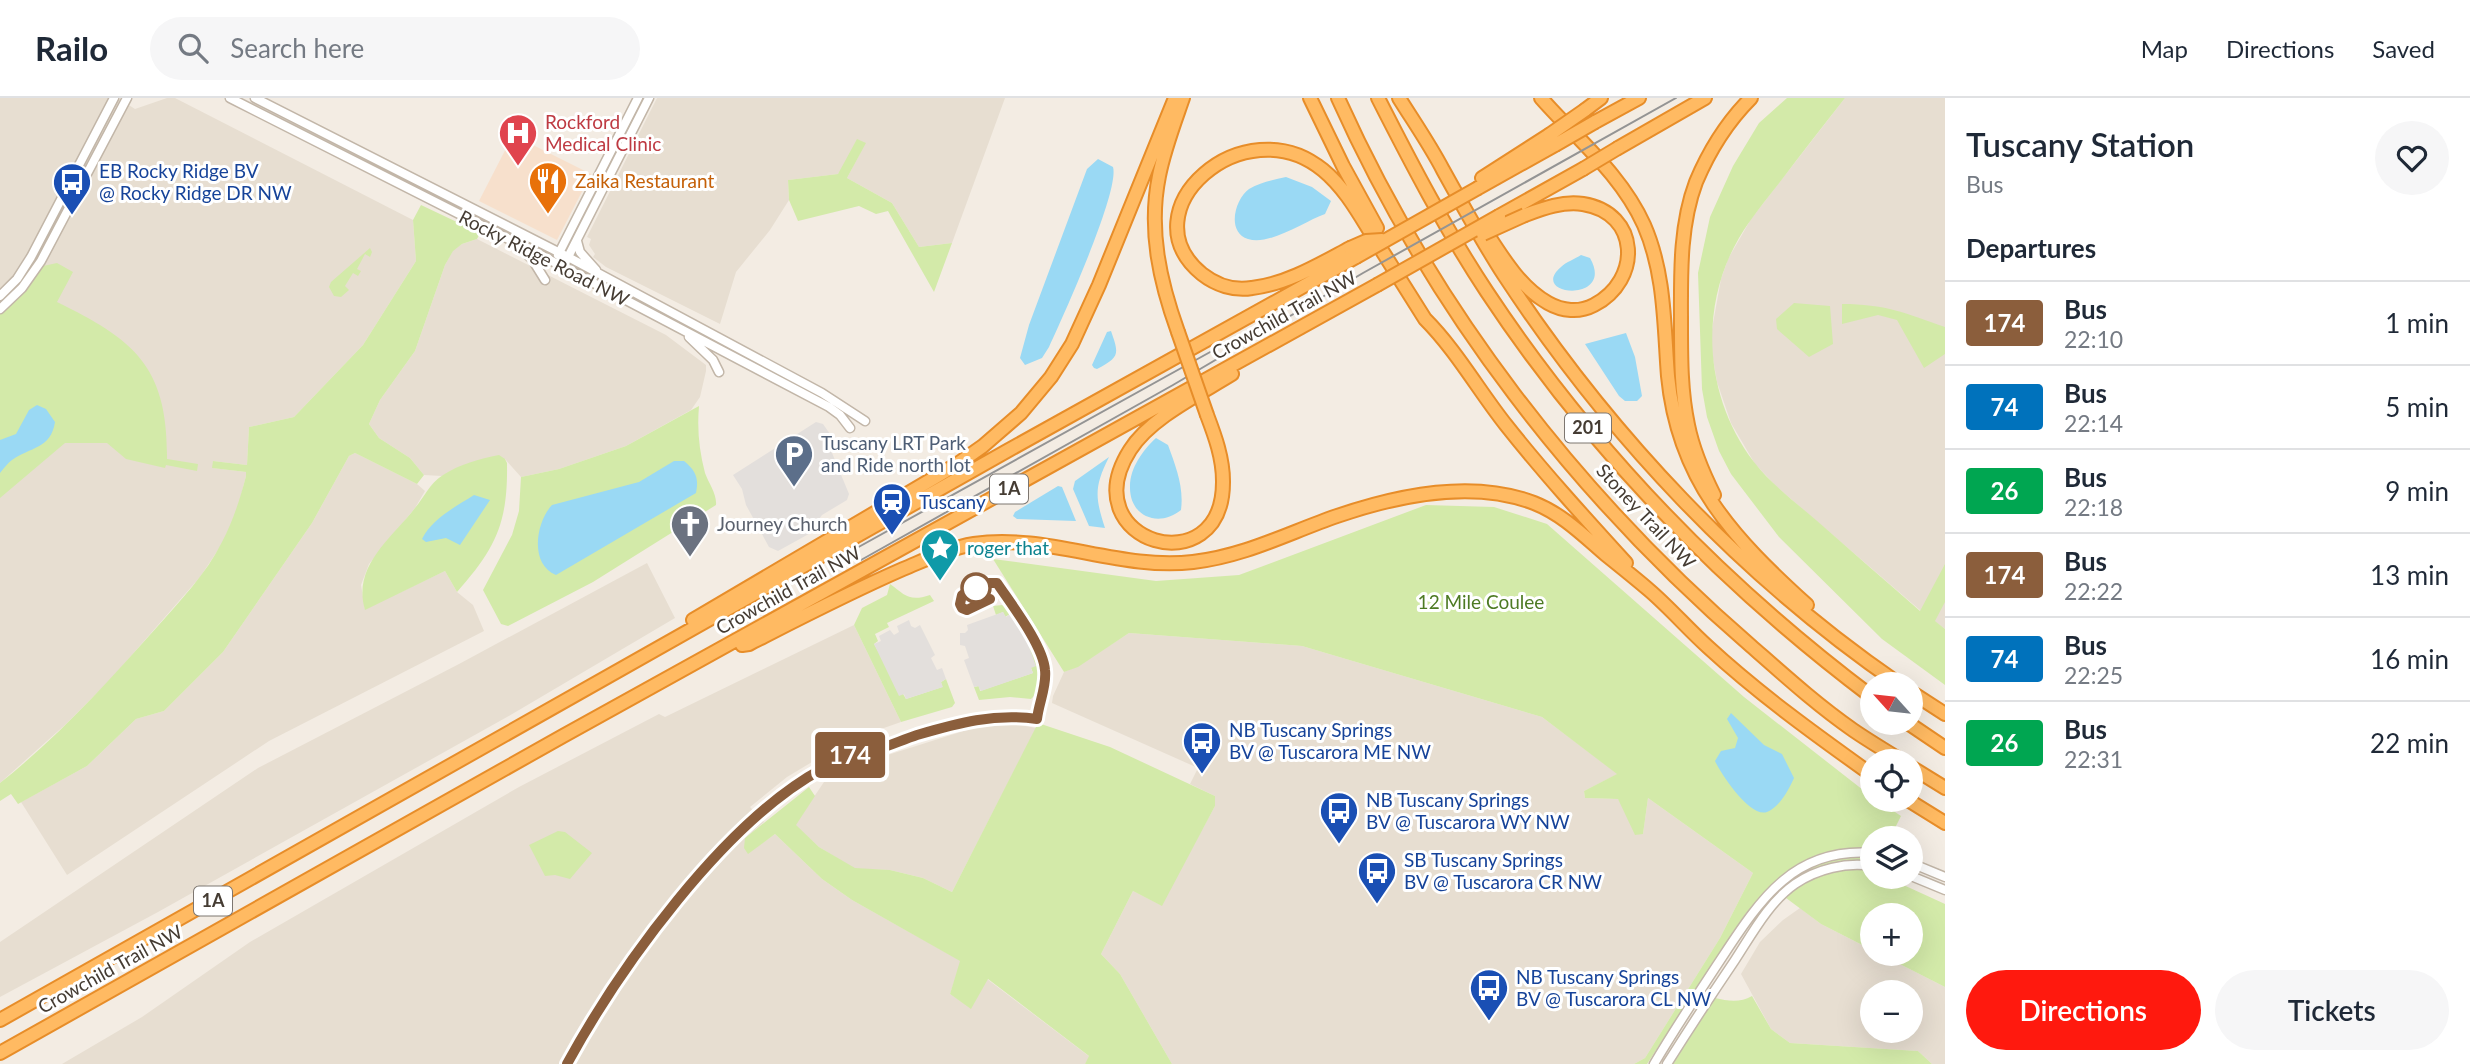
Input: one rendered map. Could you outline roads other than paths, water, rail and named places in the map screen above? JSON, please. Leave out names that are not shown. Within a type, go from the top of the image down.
[{"type":"highway","points":[[606,677],[619,664],[956,465],[1021,413],[1051,377],[1083,323],[1175,98]]},
{"type":"highway","points":[[1183,98],[1161,164],[1155,210],[1155,244],[1159,268],[1178,332],[1207,415],[1220,453],[1223,480],[1221,499],[1214,518],[1202,532],[1187,541],[1177,543],[1158,542],[1142,536],[1126,520],[1117,495],[1121,469],[1136,442],[1156,423],[1280,346],[1294,332]]},
{"type":"highway","points":[[1310,98],[1350,178],[1437,331],[1506,425],[1561,492],[1648,589],[1710,649],[1766,697],[1860,766]]},
{"type":"highway","name":"Stoney Trail NW","points":[[1338,98],[1387,200],[1430,271],[1495,369],[1550,439],[1636,536],[1732,630],[1852,730],[1883,749]]},
{"type":"highway","name":"Stoney Trail NW","points":[[1378,98],[1418,176],[1480,282],[1518,338],[1603,447],[1709,561],[1797,638],[1860,688]]},
{"type":"highway","points":[[1399,98],[1444,171],[1512,270],[1546,303],[1560,309],[1576,311],[1606,298],[1618,286],[1627,265],[1628,250],[1619,226],[1608,214],[1579,203],[1552,206],[1525,215],[1455,248],[1441,249]]},
{"type":"highway","points":[[1541,98],[1611,173],[1644,226],[1658,274],[1668,378],[1681,444],[1709,501],[1766,566],[1880,671]]},
{"type":"highway","points":[[1552,140],[1601,98]]},
{"type":"highway","points":[[1437,331],[1425,319],[1348,197],[1323,170],[1298,156],[1268,150],[1253,151],[1230,156],[1218,162],[1191,187],[1178,224],[1184,250],[1194,266],[1207,278],[1231,288],[1250,289],[1353,253],[1366,241],[1386,240],[1450,204],[1552,140],[1595,122],[1639,98]]},
{"type":"highway","name":"Crowchild Trail NW","points":[[0,1053],[1294,332],[1704,98]]},
{"type":"highway","points":[[1751,98],[1718,138],[1700,172],[1690,202],[1682,255],[1682,381],[1689,427],[1702,468],[1723,510],[1766,566]]},
{"type":"highway","points":[[1444,171],[1469,220],[1506,278],[1572,369],[1659,475],[1747,563],[1812,621],[1880,671]]},
{"type":"highway","name":"Crowchild Trail NW","points":[[0,1020],[1353,253]]},
{"type":"highway","points":[[725,648],[749,643],[872,583],[927,559],[974,544],[1025,544],[1159,564],[1191,563],[1264,546],[1336,516],[1376,505],[1459,490],[1509,495],[1552,512],[1648,589]]},
{"type":"highway","points":[[1923,700],[1945,714]]},
{"type":"highway","points":[[1923,733],[1945,748]]},
{"type":"highway","points":[[1923,774],[1945,788]]},
{"type":"highway","points":[[1923,805],[1945,814]]},
{"type":"highway","points":[[1923,808],[1945,822]]},
{"type":"street","points":[[0,296],[32,257],[114,98]]},
{"type":"street","points":[[0,309],[22,288],[37,267],[127,98]]},
{"type":"street","name":"Rocky Ridge Road NW","points":[[230,98],[865,421]]},
{"type":"street","name":"Rocky Ridge Road NW","points":[[255,98],[599,274],[815,395],[840,415],[850,428]]},
{"type":"street","points":[[554,262],[638,98]]},
{"type":"street","points":[[563,267],[649,98]]},
{"type":"street","points":[[594,184],[602,189]]},
{"type":"street","points":[[511,240],[532,259],[545,280]]},
{"type":"street","points":[[577,241],[580,252],[599,274]]},
{"type":"street","points":[[682,330],[713,360],[719,372]]},
{"type":"street","points":[[1654,1064],[1742,926],[1773,888],[1793,872],[1818,859],[1860,852]]},
{"type":"street","points":[[1667,1064],[1753,933],[1779,899],[1794,885],[1825,870],[1860,865]]},
{"type":"street","points":[[1923,868],[1945,877]]},
{"type":"street","points":[[1923,881],[1945,891]]},
{"type":"water","points":[[1098,159],[1113,167],[1113,180],[1099,227],[1049,347],[1042,358],[1025,365],[1020,358],[1029,325],[1087,169]]},
{"type":"water","points":[[1286,177],[1312,187],[1331,201],[1325,214],[1266,239],[1248,239],[1241,235],[1237,230],[1235,215],[1244,194],[1258,185]]},
{"type":"water","points":[[1581,255],[1590,258],[1595,273],[1592,283],[1583,289],[1572,291],[1555,284],[1554,277],[1561,267]]},
{"type":"water","points":[[1111,331],[1116,354],[1105,365],[1094,368],[1092,365],[1107,332]]},
{"type":"water","points":[[1626,333],[1635,357],[1642,396],[1637,401],[1625,401],[1619,396],[1585,344]]},
{"type":"water","points":[[37,405],[46,409],[55,422],[53,431],[39,446],[12,460],[0,473],[0,440],[16,434],[29,410]]},
{"type":"water","points":[[1156,438],[1168,445],[1179,477],[1181,493],[1181,510],[1164,518],[1147,516],[1140,512],[1131,497],[1130,486],[1135,466]]},
{"type":"water","points":[[1109,457],[1098,492],[1105,528],[1089,526],[1073,489],[1075,481]]},
{"type":"water","points":[[674,461],[684,461],[694,472],[697,479],[696,493],[556,575],[547,570],[542,562],[538,542],[542,522],[552,505],[639,482]]},
{"type":"water","points":[[1058,486],[1062,487],[1076,521],[1017,519],[1013,516],[1015,512]]},
{"type":"water","points":[[474,495],[490,500],[460,545],[446,538],[426,542],[422,539],[438,519]]},
{"type":"water","points":[[1731,713],[1764,745],[1782,754],[1794,778],[1780,802],[1767,812],[1760,812],[1745,802],[1715,761],[1721,751],[1735,748],[1738,738],[1727,719]]},
{"type":"tram line","points":[[861,560],[1173,385],[1363,273],[1676,98]]},
{"type":"tram line","points":[[855,549],[1221,346]]},
{"type":"place","name":"Rockford Medical Clinic","points":[[518,167]]},
{"type":"place","name":"Zaika Restaurant","points":[[548,215]]},
{"type":"place","name":"EB Rocky Ridge BV @ Rocky Ridge DR NW","points":[[72,216]]},
{"type":"place","name":"Tuscany LRT Park and Ride north lot","points":[[794,488]]},
{"type":"place","name":"Tuscany","points":[[892,536]]},
{"type":"place","name":"Journey Church","points":[[690,558]]},
{"type":"place","name":"roger that","points":[[940,582]]},
{"type":"place","name":"NB Tuscany Springs BV @ Tuscarora ME NW","points":[[1202,775]]},
{"type":"place","name":"NB Tuscany Springs BV @ Tuscarora WY NW","points":[[1339,845]]},
{"type":"place","name":"SB Tuscany Springs BV @ Tuscarora CR NW","points":[[1377,905]]},
{"type":"place","name":"NB Tuscany Springs BV @ Tuscarora CL NW","points":[[1489,1022]]},
{"type":"park label","name":"12 Mile Coulee","points":[[1481,602]]}]
